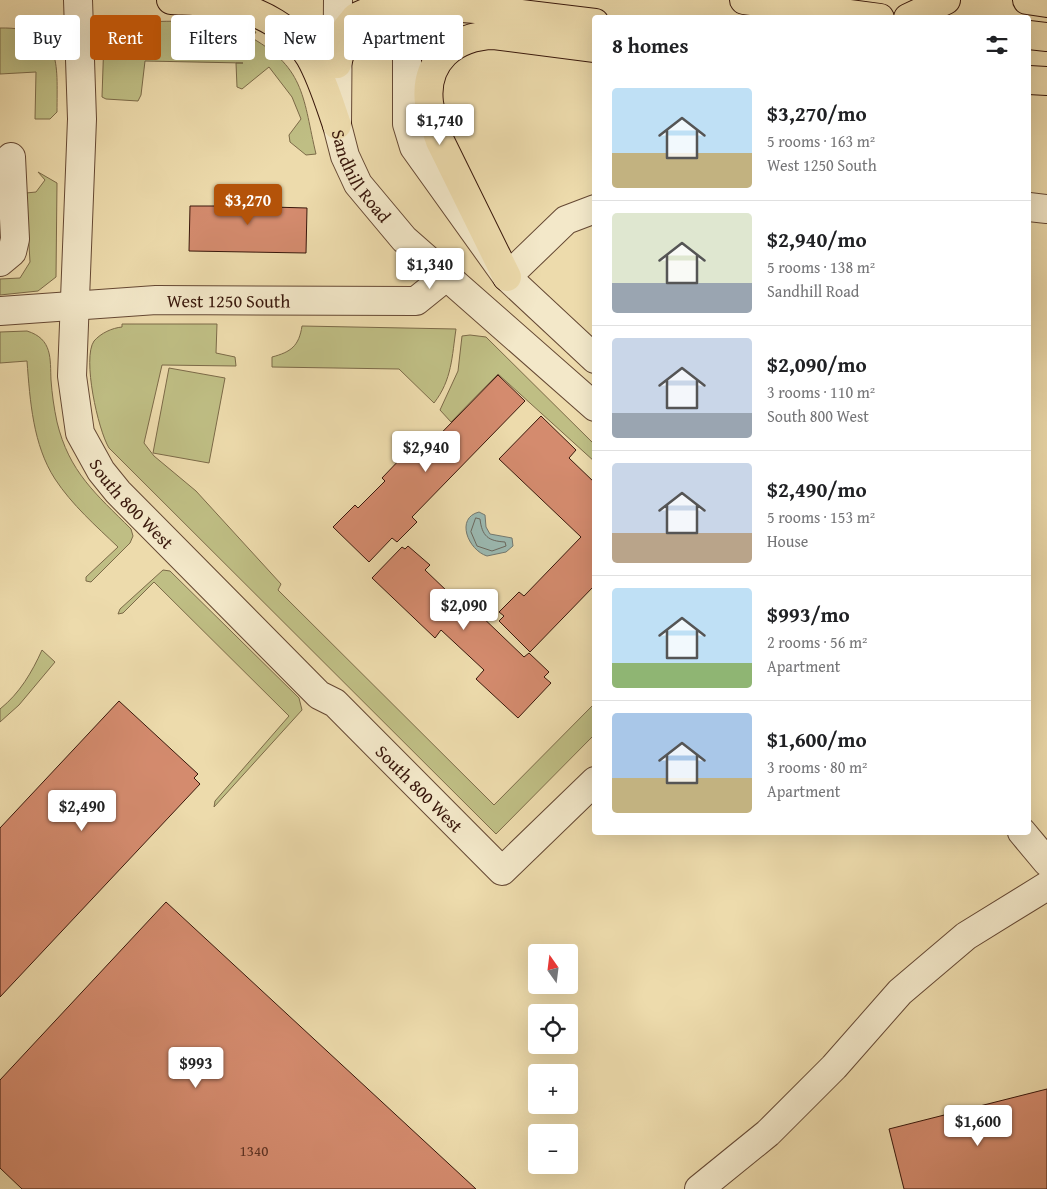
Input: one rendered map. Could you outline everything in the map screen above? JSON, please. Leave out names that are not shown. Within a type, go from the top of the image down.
[{"type":"main road","points":[[171,0],[229,5],[253,12],[288,32],[309,56],[319,76],[336,125]]},
{"type":"main road","points":[[744,0],[857,15]]},
{"type":"main road","points":[[914,15],[946,0]]},
{"type":"main road","points":[[1027,0],[1047,3]]},
{"type":"main road","points":[[338,64],[347,28],[356,17],[384,5],[407,2],[592,23]]},
{"type":"main road","points":[[507,276],[435,126],[429,103],[429,86],[434,67],[448,49],[467,38],[480,35],[494,35],[592,48]]},
{"type":"main road","points":[[1031,35],[1047,37]]},
{"type":"main road","points":[[1031,80],[1047,81]]},
{"type":"street","name":"South 800 West","points":[[78,0],[82,119],[72,376],[80,434],[101,471],[118,492],[318,695],[335,703],[502,871],[592,784]]},
{"type":"street","name":"Sandhill Road","points":[[338,0],[336,125],[345,156],[358,184],[404,239],[592,404]]},
{"type":"street","points":[[407,2],[407,124],[414,147],[507,276],[592,356]]},
{"type":"street","points":[[0,262],[12,252],[15,239],[11,157]]},
{"type":"street","points":[[1031,207],[1047,209]]},
{"type":"street","points":[[507,276],[566,220],[592,210]]},
{"type":"street","name":"West 1250 South","points":[[0,311],[156,300],[416,301],[447,276]]},
{"type":"street","points":[[1024,835],[1047,862]]},
{"type":"street","points":[[699,1189],[768,1133],[834,1067],[900,992],[966,936],[1047,886]]},
{"type":"shaded area","points":[[161,21],[171,21],[171,60],[255,60],[255,40],[265,47],[265,60],[281,60],[293,74],[304,102],[316,154],[306,155],[290,142],[289,135],[301,119],[292,97],[269,67],[242,89],[237,87],[236,63],[243,63],[145,61],[141,95],[138,101],[106,99],[102,97],[103,60],[161,60]]},
{"type":"shaded area","points":[[0,28],[15,29],[15,60],[55,60],[57,112],[50,119],[35,119],[36,72],[0,74]]},
{"type":"shaded area","points":[[38,172],[57,183],[56,277],[38,291],[0,295],[0,279],[20,278],[30,262],[26,193],[36,192],[45,180]]},
{"type":"shaded area","points":[[122,324],[217,324],[216,353],[235,357],[236,366],[162,365],[144,443],[154,456],[196,491],[281,584],[278,590],[494,805],[592,706],[592,737],[496,834],[109,448],[96,411],[91,378],[91,350],[97,338],[107,331],[122,327]]},
{"type":"shaded area","points":[[302,326],[456,329],[448,377],[434,403],[399,369],[272,367],[272,357],[284,353],[293,347],[299,339]]},
{"type":"shaded area","points":[[27,331],[42,339],[46,344],[50,357],[56,417],[62,440],[76,469],[106,505],[131,529],[133,536],[130,543],[91,582],[86,581],[86,577],[118,547],[69,498],[48,466],[37,437],[34,422],[27,361],[0,363],[0,332]]},
{"type":"shaded area","points":[[462,336],[486,337],[592,442],[592,459],[498,374],[451,422],[440,410],[458,371]]},
{"type":"shaded area","points":[[169,368],[225,378],[209,463],[153,453]]},
{"type":"shaded area","points":[[163,570],[170,571],[299,698],[302,710],[214,807],[215,801],[289,716],[154,582],[123,613],[118,614],[120,609]]},
{"type":"shaded area","points":[[42,650],[55,662],[19,705],[0,722],[0,709],[25,682]]},
{"type":"water","points":[[479,512],[485,515],[486,527],[490,534],[512,538],[513,546],[506,552],[487,556],[480,553],[474,547],[467,534],[466,527],[467,521],[472,515]]},
{"type":"building","points":[[240,186],[259,187],[259,195],[272,195],[272,207],[307,208],[306,253],[189,251],[190,206],[225,206],[225,194],[239,194]]},
{"type":"building","points":[[498,375],[525,401],[412,517],[417,522],[397,542],[392,538],[369,562],[333,527],[355,505],[358,508],[385,481],[382,478],[404,455],[412,463]]},
{"type":"building","points":[[541,416],[576,450],[569,458],[592,480],[592,588],[530,652],[499,621],[504,616],[499,612],[519,592],[524,596],[581,537],[499,459]]},
{"type":"building","points":[[408,546],[430,565],[425,570],[472,615],[476,611],[524,657],[529,653],[549,672],[544,677],[551,683],[518,718],[476,679],[484,670],[441,630],[435,638],[372,578],[402,547],[405,549]]},
{"type":"building","points":[[119,701],[198,774],[194,778],[200,784],[0,997],[0,828]]},
{"type":"building","points":[[166,902],[476,1189],[22,1189],[0,1168],[0,1080]]},
{"type":"building","points":[[1047,1089],[1047,1189],[904,1189],[889,1129]]}]
